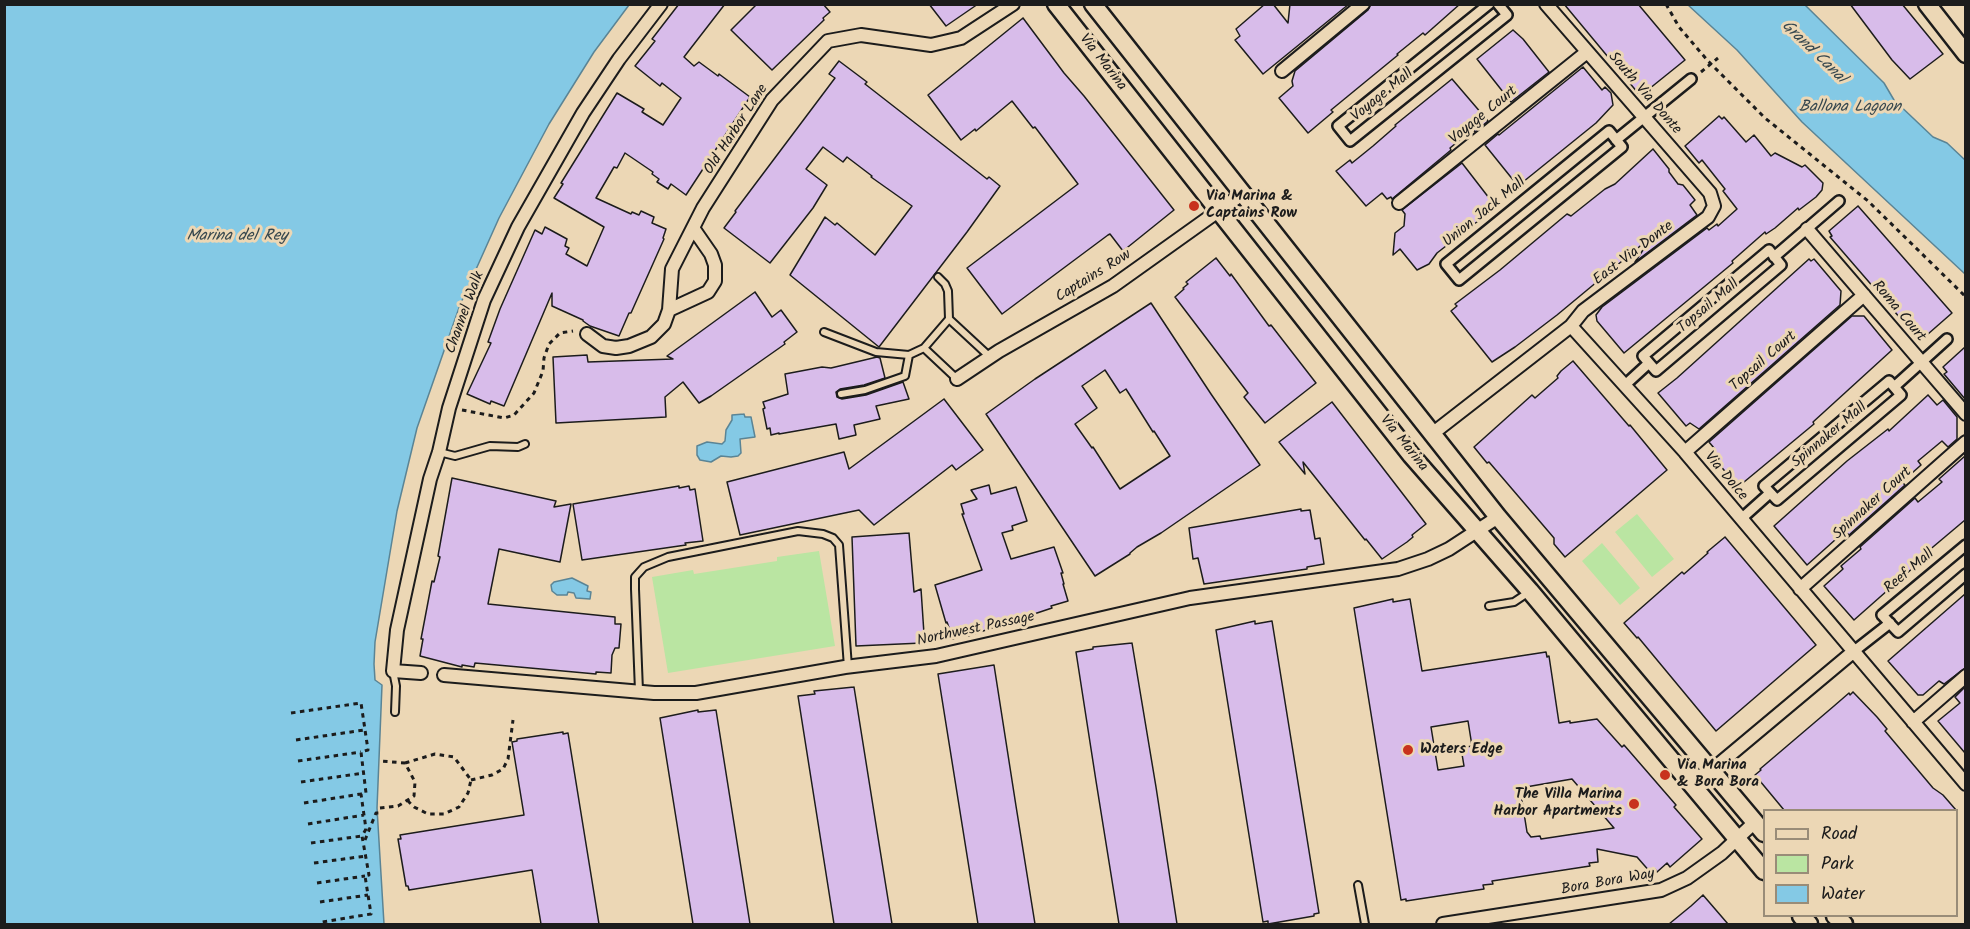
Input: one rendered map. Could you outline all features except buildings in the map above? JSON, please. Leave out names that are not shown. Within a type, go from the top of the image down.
[{"type":"street","name":"Channel Walk","points":[[393,671],[397,630],[429,479],[484,300],[518,227],[583,113],[619,59],[661,4]]},
{"type":"street","name":"Old Harbor Lane","points":[[587,334],[603,346],[616,348],[629,346],[651,337],[664,324],[669,310],[672,269],[693,228],[772,100],[828,41],[861,35],[931,45],[961,38],[1012,4]]},
{"type":"street","name":"Via Marina","points":[[1056,4],[1411,455],[1530,591],[1763,870]]},
{"type":"street","name":"Via Marina","points":[[1093,4],[1498,517],[1760,827]]},
{"type":"street","points":[[1282,71],[1363,4]]},
{"type":"street","name":"South Via Donte","points":[[1546,4],[1710,194],[1714,206]]},
{"type":"street","points":[[1927,4],[1965,54]]},
{"type":"street","name":"Voyage Mall","points":[[1497,5],[1507,15],[1350,141],[1338,126],[1497,5]]},
{"type":"street","name":"Voyage Court","points":[[1399,203],[1587,52]]},
{"type":"street","name":"Union Jack Mall","points":[[1616,140],[1691,79]]},
{"type":"street","name":"Union Jack Mall","points":[[1609,131],[1616,140],[1622,147],[1460,280],[1446,264],[1609,131]]},
{"type":"street","name":"Captains Row","points":[[957,379],[990,357],[1113,286],[1242,194]]},
{"type":"street","name":"Topsail Mall","points":[[1774,257],[1839,201]]},
{"type":"street","name":"East Via Donte","points":[[1571,327],[1583,311],[1708,217],[1714,206]]},
{"type":"street","points":[[669,310],[708,292],[715,281],[715,265],[711,254],[693,228]]},
{"type":"street","name":"Roma Court","points":[[1807,229],[1965,414]]},
{"type":"street","name":"Topsail Mall","points":[[1769,250],[1774,257],[1781,266],[1656,371],[1643,356],[1769,250]]},
{"type":"street","name":"Topsail Court","points":[[1684,452],[1864,295]]},
{"type":"street","points":[[1432,434],[1571,327]]},
{"type":"street","name":"Via Dolce","points":[[1571,327],[1684,452],[1965,784]]},
{"type":"street","name":"Spinnaker Mall","points":[[1894,387],[1947,339]]},
{"type":"street","name":"Topsail Mall","points":[[1625,385],[1649,363]]},
{"type":"street","name":"Spinnaker Mall","points":[[1889,381],[1901,395],[1777,500],[1770,493],[1764,486],[1889,381]]},
{"type":"street","name":"Spinnaker Court","points":[[1800,589],[1965,442]]},
{"type":"street","name":"Spinnaker Mall","points":[[1741,519],[1770,493]]},
{"type":"street","name":"Northwest Passage","points":[[444,675],[639,692],[696,693],[848,667],[936,656],[1190,598],[1398,569],[1449,549],[1498,517]]},
{"type":"street","name":"Reef Mall","points":[[1890,623],[1882,615],[1965,545]]},
{"type":"street","points":[[1676,766],[1694,776],[1706,775],[1890,623],[1898,632],[1965,574]]},
{"type":"street","points":[[393,671],[421,673]]},
{"type":"street","points":[[1913,722],[1965,676]]},
{"type":"street","name":"Bora Bora Way","points":[[1443,924],[1661,890],[1687,878],[1737,839],[1760,827]]},
{"type":"lane","points":[[824,332],[876,352],[909,355],[924,348],[949,319],[948,291],[938,277]]},
{"type":"lane","points":[[949,319],[990,357]]},
{"type":"lane","points":[[924,348],[957,379]]},
{"type":"lane","points":[[841,394],[865,390],[905,376],[909,355]]},
{"type":"lane","points":[[439,452],[455,456],[490,446],[518,447],[525,444]]},
{"type":"lane","points":[[639,692],[635,589],[636,577],[644,567],[668,557],[798,531],[823,534],[833,538],[839,545],[848,667]]},
{"type":"lane","points":[[1488,606],[1514,602],[1530,591]]},
{"type":"lane","points":[[393,671],[396,686],[395,712]]},
{"type":"lane","points":[[1358,885],[1365,924]]},
{"type":"path","points":[[1666,4],[1679,27],[1711,64],[1765,118],[1868,201],[1965,297]]},
{"type":"path","points":[[1691,79],[1718,58]]},
{"type":"path","points":[[449,408],[504,418],[514,415],[534,393],[543,370],[549,344],[560,333],[570,330],[587,334]]},
{"type":"path","points":[[291,713],[361,703],[368,750],[298,761]]},
{"type":"path","points":[[471,780],[492,775],[503,769],[508,759],[513,720]]},
{"type":"path","points":[[296,740],[364,730]]},
{"type":"path","points":[[304,803],[366,793],[361,752]]},
{"type":"path","points":[[381,761],[405,764],[435,754],[454,757],[471,780],[468,793],[459,807],[444,814],[428,814],[414,807],[407,800]]},
{"type":"path","points":[[363,843],[376,813],[398,806],[414,796],[416,782],[405,764]]},
{"type":"path","points":[[301,782],[364,773]]},
{"type":"path","points":[[322,922],[371,914],[366,876],[369,875],[362,836],[366,829],[361,794]]},
{"type":"path","points":[[308,824],[364,815]]},
{"type":"path","points":[[311,843],[362,836]]},
{"type":"path","points":[[314,863],[366,856]]},
{"type":"path","points":[[317,883],[366,876]]},
{"type":"path","points":[[320,902],[368,895]]},
{"type":"green space","points":[[1637,514],[1674,559],[1652,577],[1615,532]]},
{"type":"green space","points":[[1602,543],[1640,588],[1620,605],[1582,561]]},
{"type":"green space","points":[[819,551],[835,646],[668,673],[652,577],[693,570],[694,574],[777,561],[777,557]]},
{"type":"water","name":"Marina del Rey","points":[[5,4],[629,5],[594,52],[549,124],[499,218],[460,305],[417,428],[397,511],[375,642],[375,680],[382,685],[377,808],[384,924],[5,924]]},
{"type":"water","name":"Ballona Lagoon","points":[[1688,5],[1805,5],[1884,83],[1894,100],[1933,137],[1947,143],[1965,160],[1965,274],[1802,122],[1737,50]]},
{"type":"water","points":[[744,414],[745,417],[751,417],[755,437],[740,439],[741,453],[738,456],[721,456],[711,462],[700,460],[697,455],[697,446],[707,442],[722,444],[725,441],[726,430],[732,420],[732,415]]},
{"type":"water","points":[[572,578],[588,586],[587,591],[591,592],[590,599],[576,598],[574,593],[568,592],[567,595],[557,595],[552,591],[551,585],[554,582]]},
{"type":"place","name":"Via Marina & Captains Row","points":[[1194,206]]},
{"type":"place","name":"Waters Edge","points":[[1408,750]]},
{"type":"place","name":"Via Marina & Bora Bora","points":[[1665,775]]},
{"type":"place","name":"The Villa Marina Harbor Apartments","points":[[1634,804]]},
{"type":"water label","name":"Grand Canal","points":[[1813,53]]}]
